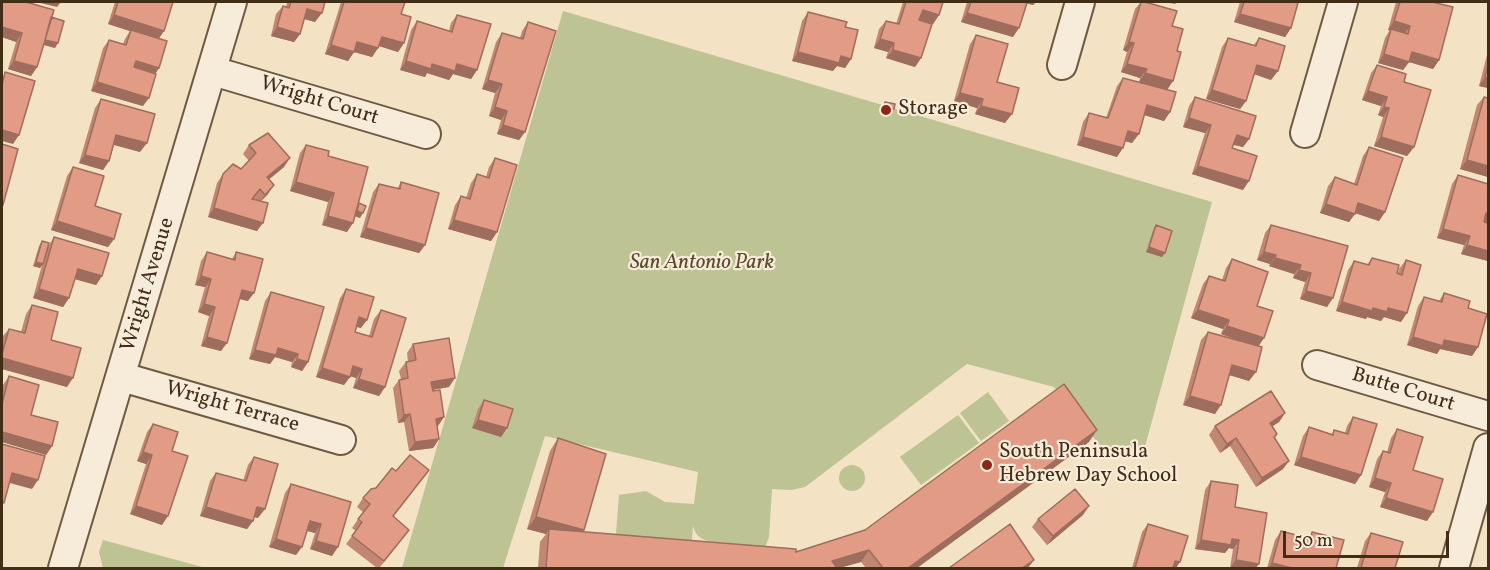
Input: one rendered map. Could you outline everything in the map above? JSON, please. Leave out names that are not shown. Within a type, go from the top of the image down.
[{"type":"street","name":"Wright Avenue","points":[[63,568],[122,377],[232,2]]},
{"type":"street","points":[[1062,65],[1080,2]]},
{"type":"street","points":[[1305,133],[1343,2]]},
{"type":"street","name":"Wright Court","points":[[213,71],[426,134]]},
{"type":"street","name":"Butte Court","points":[[1317,365],[1488,416]]},
{"type":"street","name":"Wright Terrace","points":[[122,377],[341,440]]},
{"type":"street","points":[[1454,568],[1488,448]]},
{"type":"green space","name":"San Antonio Park","points":[[563,11],[1212,202],[1142,457],[1100,446],[1054,387],[967,364],[805,487],[791,490],[772,489],[769,537],[765,548],[711,542],[700,537],[693,525],[691,553],[615,547],[619,495],[646,491],[665,502],[694,504],[698,472],[545,436],[503,568],[402,568]]},
{"type":"green space","points":[[988,392],[1009,421],[981,441],[960,413]]},
{"type":"green space","points":[[958,415],[979,443],[921,485],[900,457]]},
{"type":"green space","points":[[852,465],[861,469],[865,478],[861,487],[852,491],[843,487],[839,478],[843,469]]},
{"type":"green space","points":[[103,540],[206,568],[103,568],[99,552]]},
{"type":"building","points":[[2,2],[26,2],[54,10],[37,67],[14,61],[22,33],[2,27]]},
{"type":"building","points":[[118,2],[173,2],[164,31],[114,15]]},
{"type":"building","points":[[291,2],[325,2],[322,13],[307,9],[300,34],[277,27],[283,6],[289,8]]},
{"type":"building","points":[[344,2],[405,2],[401,14],[411,17],[404,43],[382,37],[378,48],[357,42],[354,52],[331,45]]},
{"type":"building","points":[[906,2],[943,2],[939,15],[923,10],[919,20],[932,24],[921,58],[893,50],[894,43],[880,39],[886,21],[899,24]]},
{"type":"building","points":[[971,2],[1027,3],[1019,28],[967,13]]},
{"type":"building","points":[[1141,2],[1177,11],[1172,26],[1183,29],[1177,51],[1181,52],[1173,81],[1145,73],[1147,69],[1127,64],[1134,43],[1129,42]]},
{"type":"building","points":[[1244,2],[1298,3],[1291,28],[1240,14]]},
{"type":"building","points":[[1400,2],[1432,2],[1453,7],[1439,60],[1412,52],[1409,62],[1384,54],[1391,29],[1408,34],[1410,26],[1394,21]]},
{"type":"building","points":[[808,12],[847,22],[845,27],[858,30],[851,59],[841,56],[839,63],[798,52]]},
{"type":"building","points":[[457,15],[491,24],[477,70],[457,64],[455,71],[432,64],[431,69],[406,61],[417,21],[452,32]]},
{"type":"building","points":[[51,17],[64,21],[58,43],[45,40]]},
{"type":"building","points":[[528,22],[556,31],[525,132],[503,125],[507,111],[495,107],[502,84],[488,80],[502,33],[523,39]]},
{"type":"building","points":[[131,30],[167,41],[159,68],[136,61],[134,67],[156,74],[149,98],[97,82],[109,40],[126,45]]},
{"type":"building","points":[[976,35],[1008,44],[997,82],[1019,88],[1012,114],[981,106],[983,99],[960,93]]},
{"type":"building","points":[[1228,38],[1256,46],[1259,38],[1285,46],[1278,71],[1257,65],[1246,101],[1212,90]]},
{"type":"building","points":[[1377,65],[1406,74],[1404,82],[1431,90],[1414,147],[1381,137],[1389,108],[1384,107],[1387,97],[1368,91]]},
{"type":"building","points":[[5,72],[35,81],[19,135],[2,130],[2,85]]},
{"type":"building","points":[[1123,78],[1176,92],[1170,112],[1147,105],[1139,134],[1128,131],[1123,148],[1083,137],[1089,113],[1108,118]]},
{"type":"building","points":[[1195,97],[1256,116],[1249,139],[1237,135],[1232,148],[1257,156],[1249,181],[1198,166],[1211,125],[1189,118]]},
{"type":"building","points":[[1484,97],[1488,98],[1488,166],[1467,160]]},
{"type":"building","points":[[101,99],[155,114],[147,143],[116,135],[109,161],[85,155]]},
{"type":"building","points":[[885,102],[895,104],[894,109],[884,106]]},
{"type":"building","points":[[268,133],[290,158],[267,177],[274,185],[265,195],[260,189],[252,199],[268,203],[263,223],[214,208],[223,174],[233,164],[241,169],[256,153],[249,145]]},
{"type":"building","points":[[2,144],[18,149],[3,205],[2,204]]},
{"type":"building","points":[[306,145],[329,151],[328,156],[368,167],[353,223],[328,216],[334,193],[296,182]]},
{"type":"building","points":[[1369,147],[1403,158],[1385,212],[1358,203],[1355,214],[1326,204],[1335,177],[1357,185]]},
{"type":"building","points":[[495,158],[517,165],[497,232],[454,220],[461,196],[470,199],[477,174],[489,178]]},
{"type":"building","points":[[73,167],[104,176],[95,206],[121,214],[114,239],[57,221]]},
{"type":"building","points":[[1458,175],[1488,184],[1488,213],[1486,213],[1484,222],[1488,223],[1488,251],[1467,245],[1470,236],[1443,229]]},
{"type":"building","points":[[401,182],[439,193],[425,245],[366,228],[379,184],[400,189]]},
{"type":"building","points":[[359,203],[366,206],[363,213],[357,211]]},
{"type":"building","points":[[1156,225],[1172,231],[1165,253],[1149,247]]},
{"type":"building","points":[[1271,225],[1348,246],[1333,298],[1306,291],[1311,273],[1299,270],[1301,265],[1275,258],[1276,255],[1264,252]]},
{"type":"building","points":[[54,237],[109,253],[102,276],[78,269],[69,298],[39,289]]},
{"type":"building","points":[[42,241],[49,243],[43,264],[36,262]]},
{"type":"building","points":[[207,252],[235,260],[236,252],[263,259],[254,293],[242,290],[227,343],[207,337],[215,307],[204,304],[211,279],[201,276]]},
{"type":"building","points":[[1372,258],[1399,265],[1397,273],[1402,275],[1406,260],[1421,265],[1407,313],[1388,308],[1387,312],[1373,308],[1372,311],[1342,302],[1354,261],[1369,265]]},
{"type":"building","points":[[1232,259],[1268,272],[1257,306],[1273,311],[1264,338],[1227,326],[1229,320],[1198,310],[1209,276],[1225,281]]},
{"type":"building","points":[[346,289],[374,297],[367,320],[359,317],[355,332],[372,337],[381,310],[406,318],[385,387],[359,379],[362,369],[353,366],[350,377],[322,368]]},
{"type":"building","points":[[271,292],[324,307],[308,362],[297,359],[298,354],[278,348],[276,355],[255,350]]},
{"type":"building","points":[[1444,293],[1470,301],[1468,308],[1487,314],[1478,347],[1444,340],[1443,346],[1413,337],[1424,297],[1442,302]]},
{"type":"building","points":[[32,305],[58,312],[51,340],[81,348],[73,378],[2,358],[9,329],[25,333]]},
{"type":"building","points":[[1208,332],[1262,347],[1256,372],[1232,365],[1221,405],[1190,396]]},
{"type":"building","points":[[449,338],[455,378],[431,382],[433,391],[440,390],[444,417],[436,419],[439,439],[415,442],[410,414],[404,415],[399,380],[408,378],[406,362],[416,360],[413,344]]},
{"type":"building","points":[[9,376],[39,385],[31,415],[58,422],[52,446],[2,432],[2,404]]},
{"type":"building","name":"South Peninsula Hebrew Day School","points":[[1064,384],[1097,430],[908,568],[883,568],[869,550],[832,561],[837,568],[546,568],[549,529],[796,549],[796,552],[865,530]]},
{"type":"building","points":[[1271,391],[1285,413],[1270,423],[1277,434],[1274,437],[1289,461],[1262,478],[1236,438],[1227,444],[1215,426]]},
{"type":"building","points":[[484,400],[513,409],[507,428],[478,420]]},
{"type":"building","points":[[1353,417],[1377,424],[1361,475],[1301,457],[1309,427],[1333,435],[1334,430],[1348,434]]},
{"type":"building","points":[[153,424],[178,432],[172,451],[188,456],[168,516],[136,506],[152,455],[143,452]]},
{"type":"building","points":[[1397,429],[1423,437],[1413,470],[1443,479],[1433,512],[1386,498],[1391,483],[1375,478],[1383,451],[1390,453]]},
{"type":"building","points":[[558,438],[606,454],[584,530],[536,517]]},
{"type":"building","points":[[2,444],[45,456],[38,480],[12,473],[4,503],[2,502]]},
{"type":"building","points":[[410,455],[429,470],[393,516],[409,530],[384,561],[352,536],[362,522],[358,519],[370,504],[363,498],[371,489],[376,488],[392,468],[396,471]]},
{"type":"building","points":[[254,457],[278,464],[265,509],[257,507],[253,521],[206,507],[216,473],[246,481]]},
{"type":"building","points":[[1211,481],[1238,485],[1235,507],[1267,513],[1259,564],[1236,560],[1239,540],[1232,539],[1231,545],[1201,540]]},
{"type":"building","points":[[291,484],[351,502],[338,547],[316,541],[321,524],[310,521],[302,547],[276,539]]},
{"type":"building","points":[[1075,489],[1089,506],[1053,536],[1038,519]]},
{"type":"building","points":[[1010,524],[1034,560],[1022,568],[949,568]]},
{"type":"building","points":[[1148,524],[1188,536],[1180,562],[1175,561],[1173,568],[1135,568]]},
{"type":"building","points":[[1281,531],[1311,539],[1312,532],[1344,540],[1336,568],[1292,568],[1272,563]]},
{"type":"building","points":[[1371,533],[1403,542],[1395,568],[1361,568]]},
{"type":"place","name":"Storage","points":[[886,110]]},
{"type":"place","name":"South Peninsula Hebrew Day School","points":[[987,465]]}]
